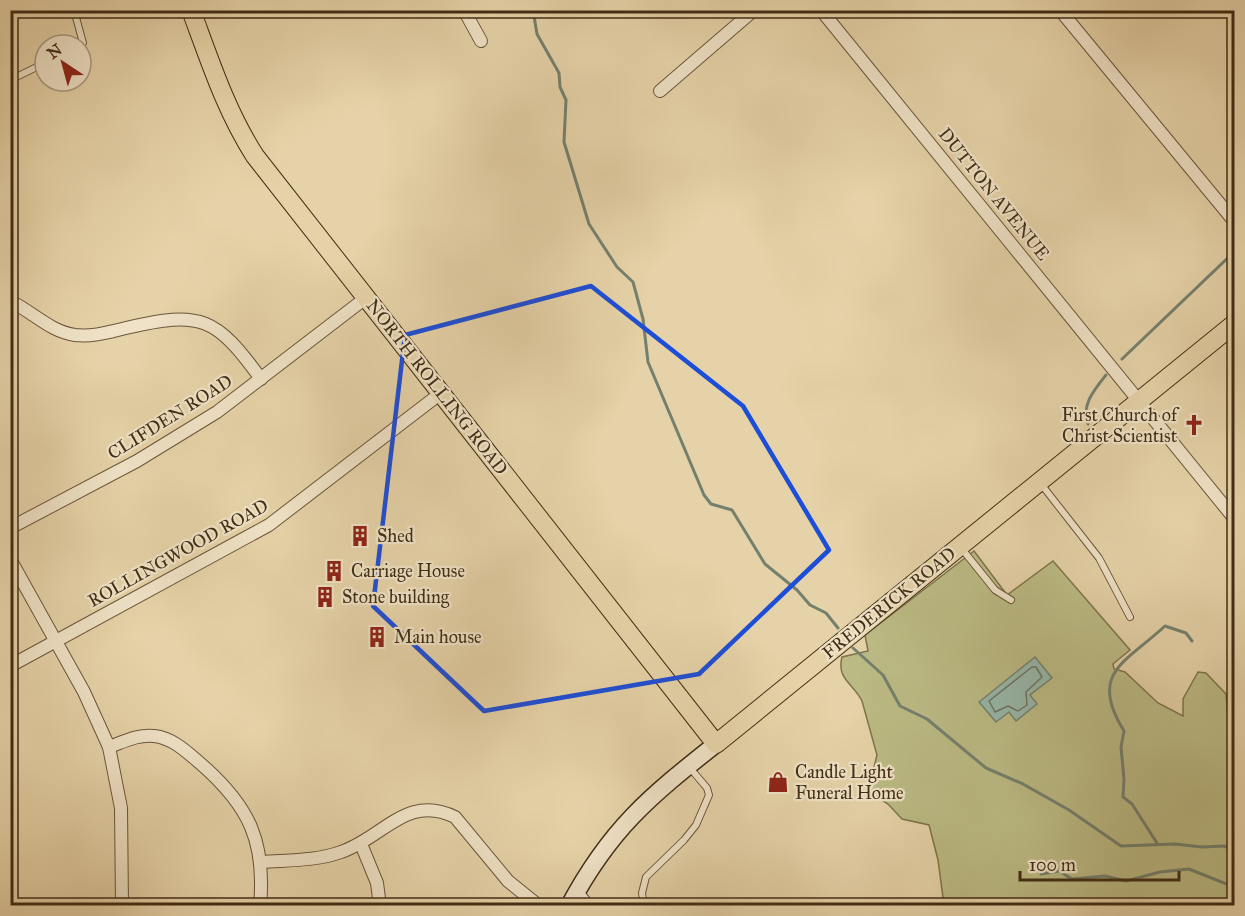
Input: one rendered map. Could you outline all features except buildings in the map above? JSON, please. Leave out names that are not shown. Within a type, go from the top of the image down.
[{"type":"main road","name":"NORTH ROLLING ROAD","points":[[191,10],[235,125],[270,176],[716,744]]},
{"type":"main road","name":"FREDERICK ROAD","points":[[569,906],[578,888],[622,825],[689,766],[1234,324]]},
{"type":"street","points":[[464,10],[481,41]]},
{"type":"street","points":[[660,91],[754,10]]},
{"type":"street","name":"DUTTON AVENUE","points":[[821,10],[1234,518]]},
{"type":"street","points":[[1060,10],[1234,221]]},
{"type":"street","points":[[1230,10],[1234,17]]},
{"type":"street","name":"CLIFDEN ROAD","points":[[10,528],[176,439],[261,379],[367,297]]},
{"type":"street","points":[[10,301],[48,325],[77,335],[93,335],[161,319],[195,319],[213,326],[226,336],[261,379]]},
{"type":"street","name":"ROLLINGWOOD ROAD","points":[[10,666],[269,525],[441,393]]},
{"type":"street","points":[[10,559],[84,692],[109,747],[121,808],[122,906]]},
{"type":"street","points":[[109,747],[139,737],[153,736],[182,747],[226,787],[251,823],[262,862],[260,906]]},
{"type":"street","points":[[262,862],[326,856],[361,844],[407,813],[418,810],[443,811],[465,827],[520,893],[539,906]]},
{"type":"street","points":[[361,844],[377,883],[380,906]]},
{"type":"lane","points":[[74,10],[79,33]]},
{"type":"lane","points":[[10,80],[33,69]]},
{"type":"lane","points":[[1038,482],[1098,558],[1130,616]]},
{"type":"lane","points":[[960,546],[995,590],[1011,600]]},
{"type":"lane","points":[[644,906],[642,893],[646,877],[684,840],[696,825],[706,802],[707,788],[689,766]]},
{"type":"lane","points":[[578,888],[592,906]]},
{"type":"highlighted area","points":[[591,286],[743,406],[829,550],[699,674],[484,711],[373,606],[405,335]]},
{"type":"shaded area","points":[[974,551],[1007,595],[1053,561],[1130,650],[1113,664],[1114,669],[1125,672],[1158,703],[1183,716],[1183,699],[1198,672],[1206,673],[1226,694],[1229,729],[1234,737],[1234,905],[1129,906],[1115,901],[1100,906],[944,905],[938,860],[929,825],[902,819],[888,804],[868,791],[877,755],[862,701],[841,671],[841,665],[842,657],[868,651],[865,635]]},
{"type":"water","points":[[1035,657],[1052,678],[1030,695],[1037,704],[1016,721],[1009,712],[996,722],[979,702]]},
{"type":"waterway","points":[[533,10],[537,34],[559,73],[560,87],[566,100],[564,142],[589,224],[617,267],[633,282],[643,319],[648,362],[704,495],[711,504],[732,510],[765,564],[797,590],[810,605],[826,613],[838,628]]},
{"type":"waterway","points":[[1122,359],[1234,252]]},
{"type":"waterway","points":[[1088,424],[1087,404],[1106,375]]},
{"type":"waterway","points":[[1157,843],[1132,804],[1123,797],[1121,747],[1124,731],[1114,711],[1110,695],[1111,682],[1125,660],[1165,626],[1186,633],[1192,641]]},
{"type":"waterway","points":[[853,648],[883,675],[900,706],[927,719],[986,768],[1023,784],[1069,810],[1121,846],[1175,844],[1202,847],[1224,846],[1234,850]]},
{"type":"waterway","points":[[1041,874],[1059,871],[1072,879],[1105,876],[1126,881],[1160,872],[1189,869],[1234,887]]},
{"type":"place","name":"First Church of Christ Scientist","points":[[1194,425]]},
{"type":"place","name":"Shed","points":[[360,536]]},
{"type":"place","name":"Carriage House","points":[[334,571]]},
{"type":"place","name":"Stone building","points":[[325,597]]},
{"type":"place","name":"Main house","points":[[377,637]]},
{"type":"place","name":"Candle Light Funeral Home","points":[[778,782]]}]
